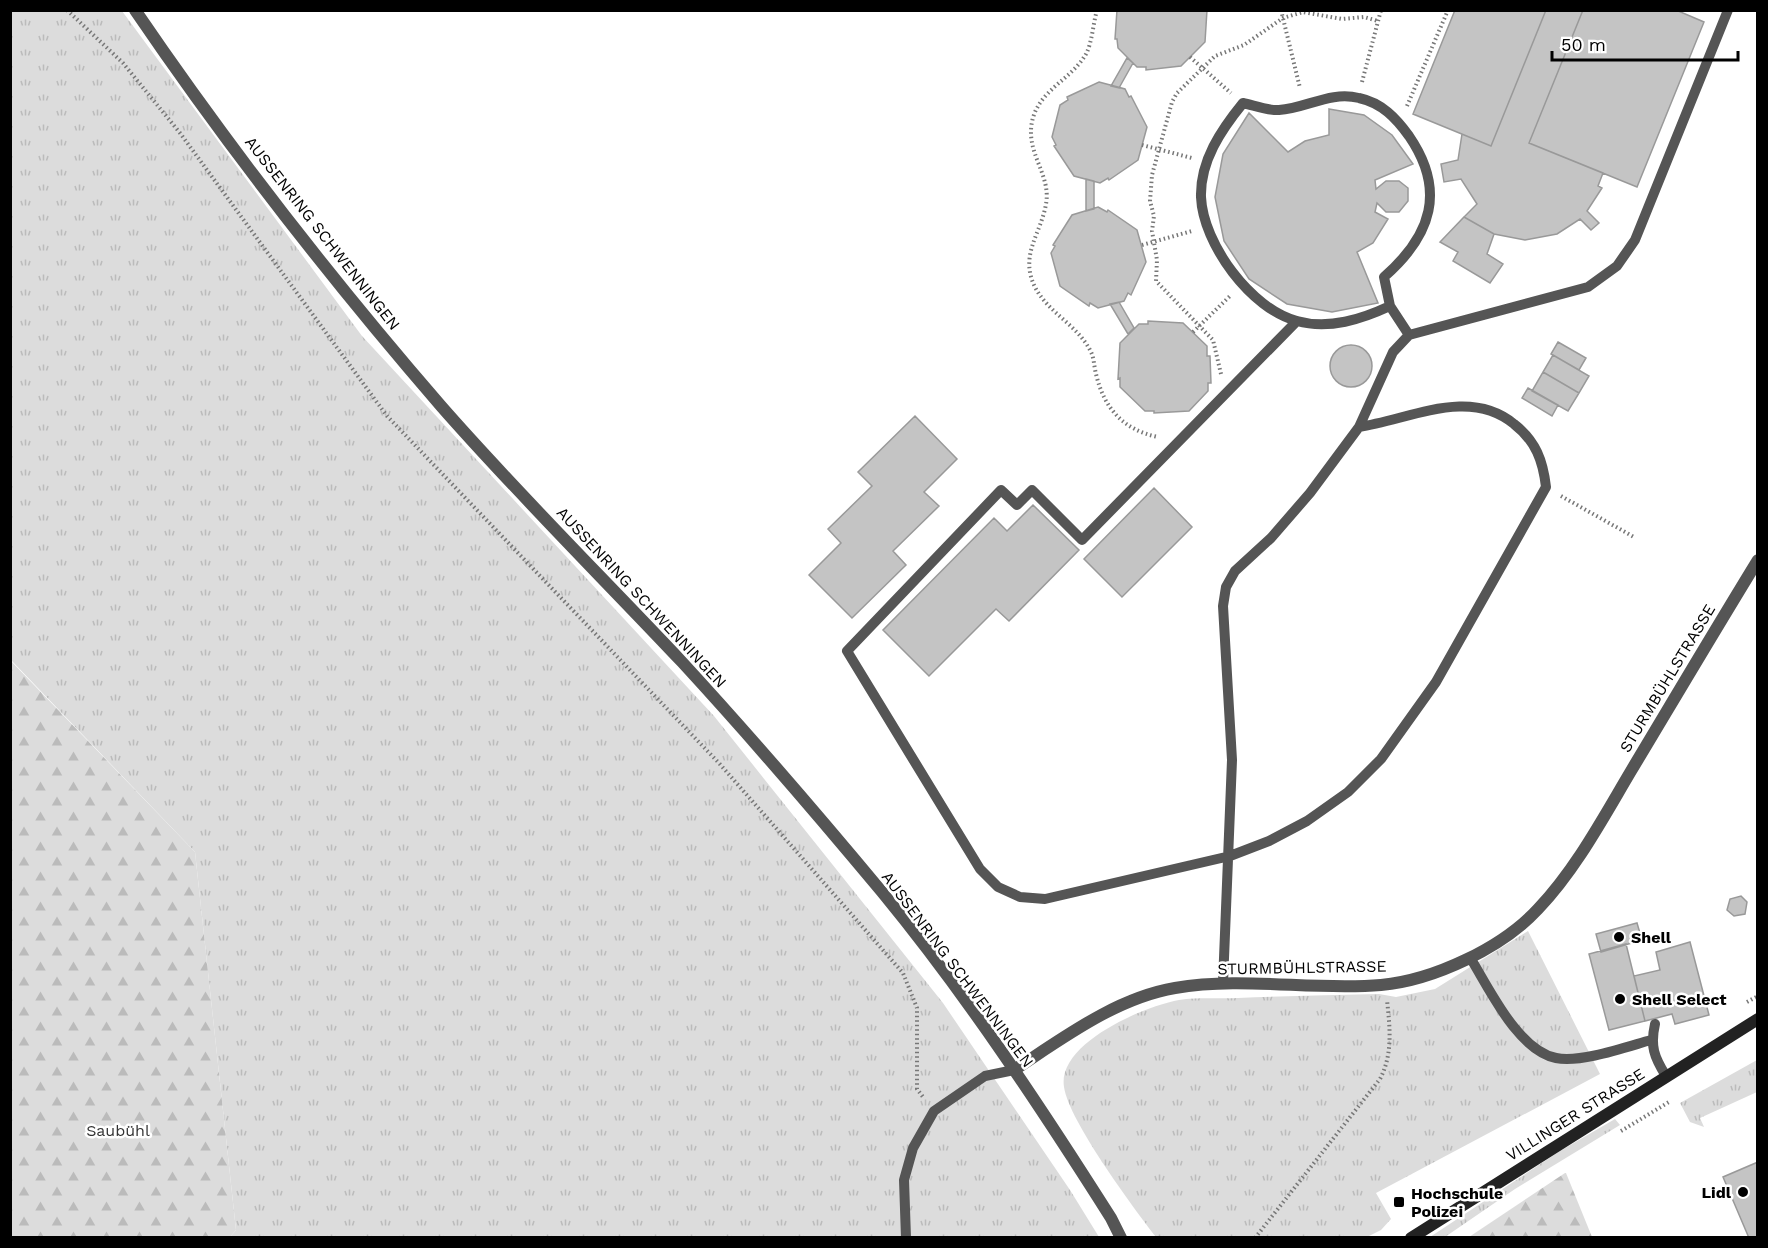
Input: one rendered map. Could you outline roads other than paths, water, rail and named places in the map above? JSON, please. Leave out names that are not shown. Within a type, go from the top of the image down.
[{"type":"main road","name":"VILLINGER STRASSE","points":[[1411,1238],[1758,1019]]},
{"type":"street","name":"AUSSENRING SCHWENNINGEN","points":[[135,10],[185,84],[354,301],[442,407],[685,666],[795,789],[885,896],[1014,1070],[1111,1218],[1121,1238]]},
{"type":"street","name":"STURMBÜHLSTRASSE","points":[[1014,1070],[1085,1024],[1132,1001],[1174,988],[1223,983],[1383,985],[1453,967],[1471,959],[1537,910],[1564,877],[1598,826],[1758,560]]},
{"type":"street","name":"AUSSENRING SCHWENNINGEN","points":[[1111,1218],[1130,1238]]},
{"type":"lane","points":[[1223,983],[1230,856],[1232,760],[1223,606],[1226,587],[1235,571],[1270,538],[1310,493],[1359,427],[1393,352],[1409,335],[1588,287],[1617,266],[1635,240],[1728,10]]},
{"type":"lane","points":[[1390,306],[1360,320],[1335,323],[1297,321],[1272,308],[1242,284],[1221,258],[1207,227],[1201,197],[1207,163],[1220,132],[1243,103],[1277,111],[1327,96],[1358,97],[1378,104],[1400,123],[1427,166],[1431,188],[1427,214],[1418,242],[1384,276],[1390,306],[1409,335]]},
{"type":"lane","points":[[1297,321],[1082,540],[1032,490],[1017,505],[1001,490],[847,651],[958,834],[998,888],[1020,897],[1045,898],[1230,856],[1269,841],[1307,821],[1348,792],[1381,759],[1436,682],[1546,488],[1544,464],[1522,430],[1503,415],[1478,405],[1458,405],[1359,427]]},
{"type":"lane","points":[[1471,959],[1523,1038],[1538,1052],[1558,1059],[1589,1055],[1651,1041]]},
{"type":"lane","points":[[1655,1023],[1651,1041],[1653,1055],[1665,1076]]},
{"type":"lane","points":[[906,1238],[904,1180],[913,1148],[934,1111],[985,1076],[1014,1070]]},
{"type":"place","name":"Shell","points":[[1619,937]]},
{"type":"place","name":"Shell Select","points":[[1620,999]]},
{"type":"place","name":"Lidl","points":[[1743,1192]]},
{"type":"place","name":"Hochschule Polizei","points":[[1399,1202]]},
{"type":"park label","name":"Saubühl","points":[[118,1130]]}]
